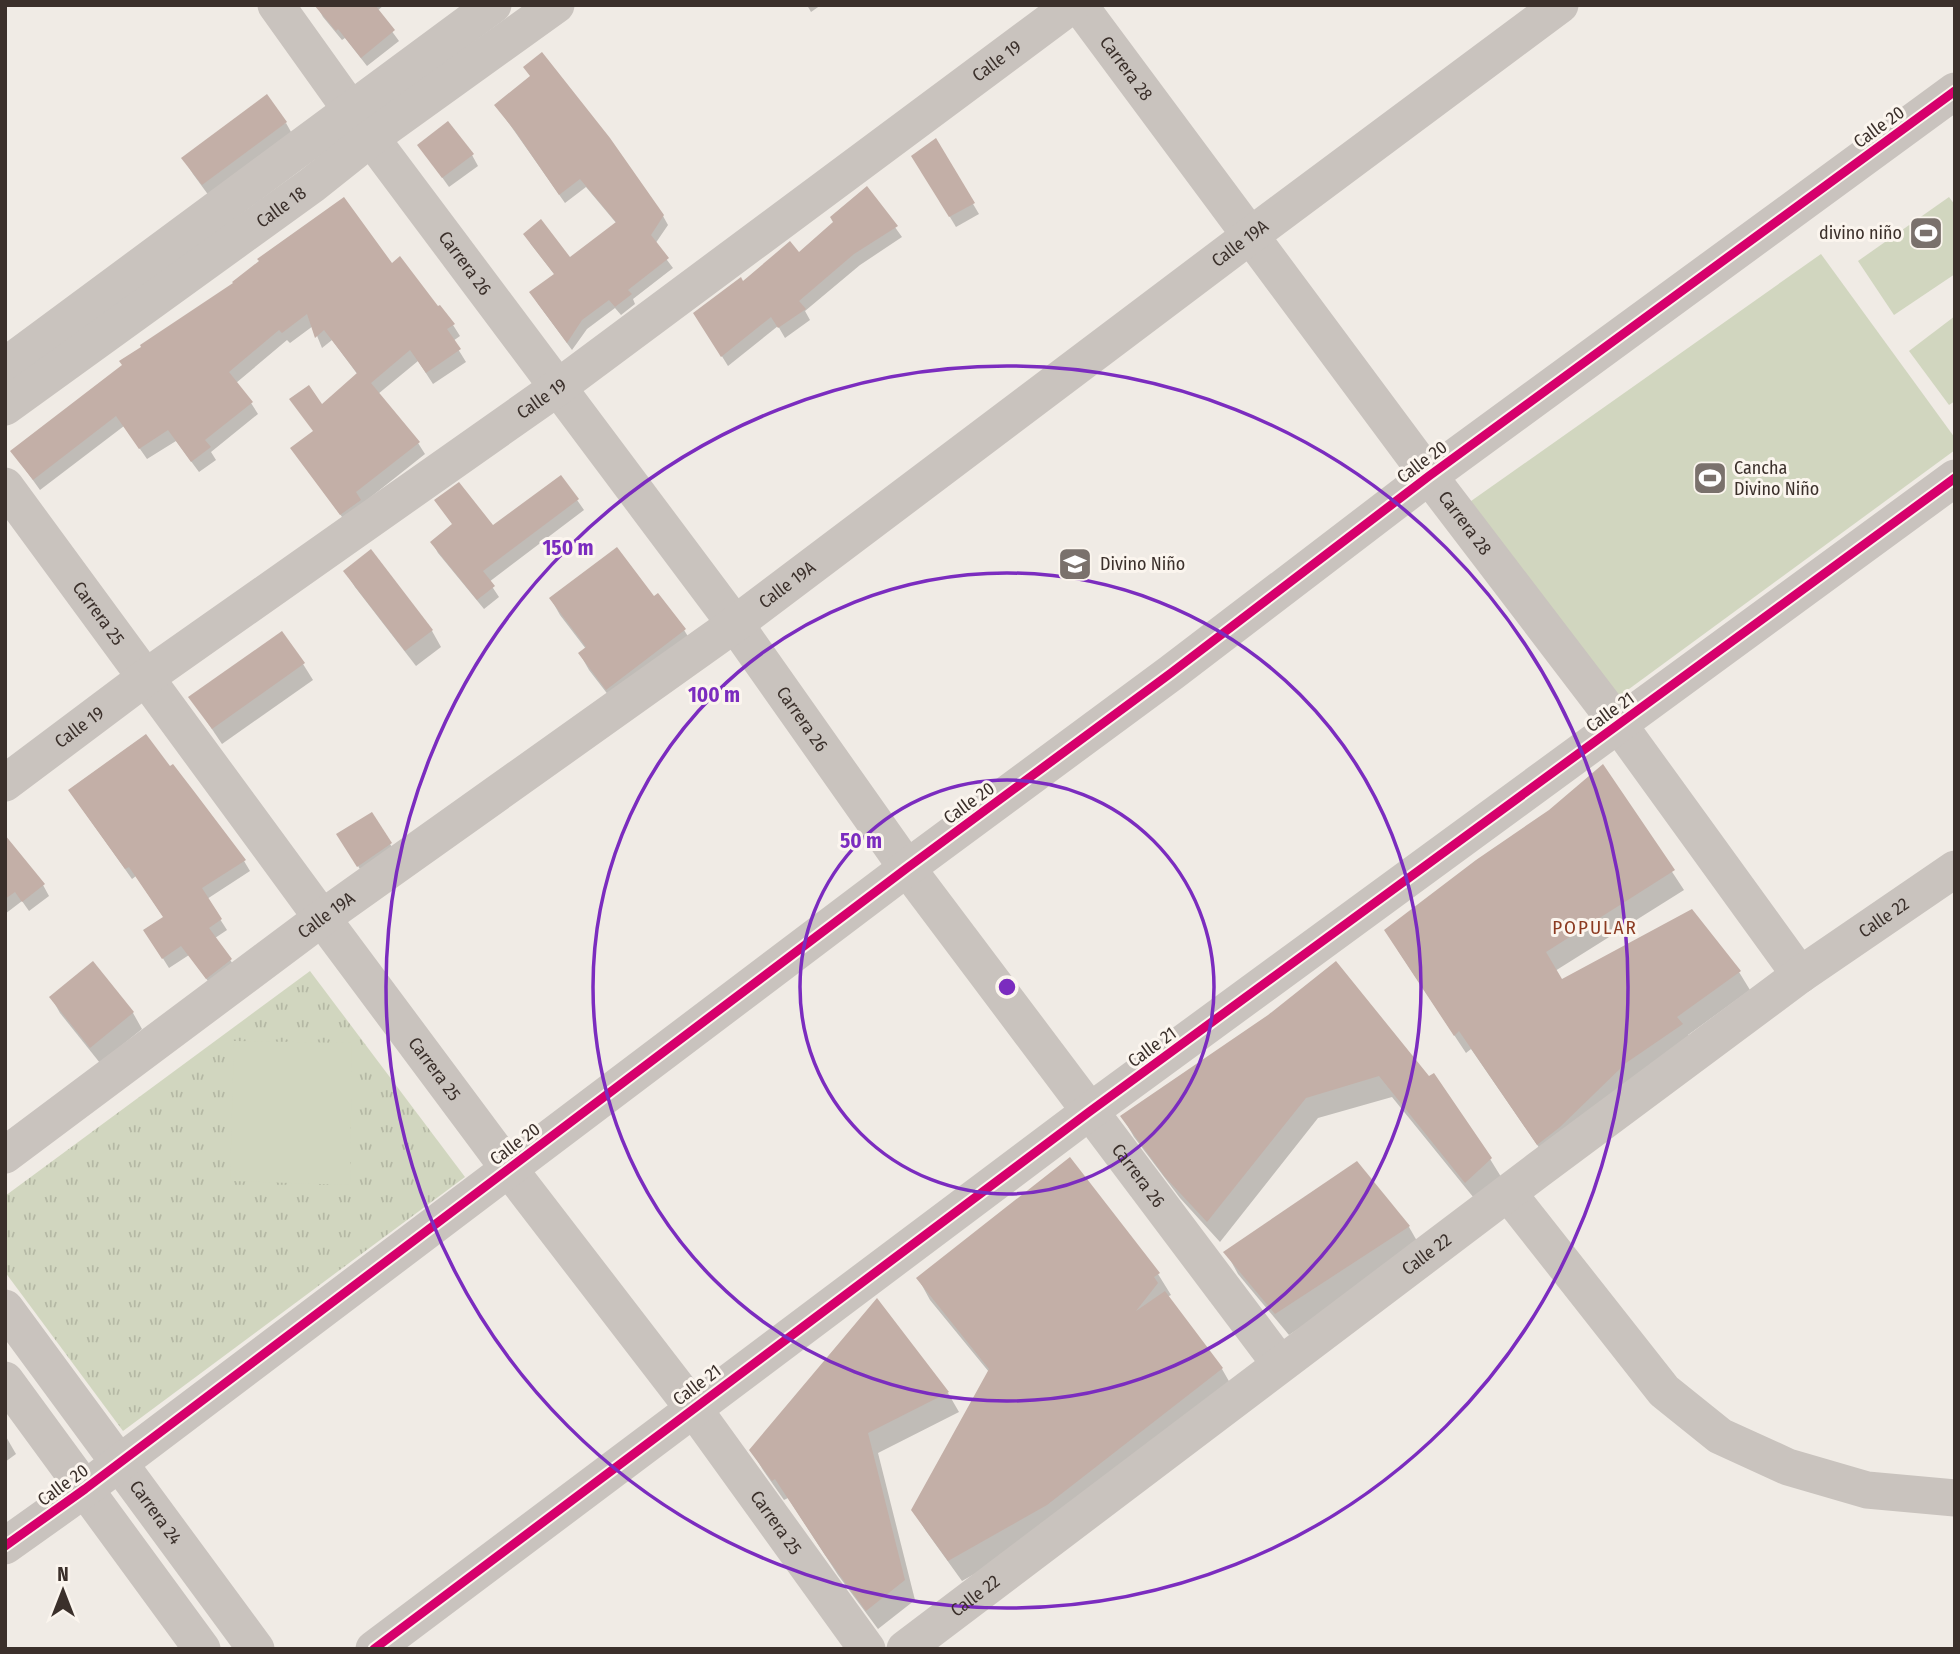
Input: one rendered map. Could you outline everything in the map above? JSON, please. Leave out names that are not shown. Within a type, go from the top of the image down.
[{"type":"street","name":"Carrera 26","points":[[276,5],[360,124],[735,624],[907,868],[1280,1364]]},
{"type":"street","name":"Calle 18","points":[[5,407],[312,185],[360,124],[493,5]]},
{"type":"street","name":"Calle 18","points":[[5,366],[360,124],[556,5]]},
{"type":"street","name":"Calle 19","points":[[5,783],[145,678],[557,388],[1072,5]]},
{"type":"street","name":"Carrera 28","points":[[1079,5],[1429,476],[1619,725],[1800,975]]},
{"type":"street","name":"Calle 19A","points":[[5,1155],[322,918],[735,624],[1560,5]]},
{"type":"street","name":"Calle 20","points":[[5,1546],[85,1489],[907,868],[1171,673],[1429,476],[1955,90]]},
{"type":"street","name":"Calle 21","points":[[374,1649],[1089,1112],[1955,478]]},
{"type":"street","name":"Carrera 25","points":[[5,485],[509,1169],[693,1408],[867,1649]]},
{"type":"street","name":"Calle 22","points":[[905,1649],[1800,975],[1955,869]]},
{"type":"street","points":[[1508,1193],[1664,1391],[1720,1436],[1788,1467],[1867,1490],[1955,1498]]},
{"type":"street","name":"Carrera 24","points":[[5,1308],[256,1649]]},
{"type":"street","points":[[5,1380],[202,1649]]},
{"type":"green space","name":"divino niño","points":[[1949,197],[1955,205],[1955,274],[1894,315],[1858,261]]},
{"type":"green space","name":"Cancha Divino Niño","points":[[1821,254],[1955,438],[1955,450],[1614,700],[1464,506]]},
{"type":"green space","points":[[1955,316],[1955,401],[1949,405],[1909,351]]},
{"type":"green space","points":[[310,971],[465,1177],[123,1431],[5,1272],[5,1196]]},
{"type":"green space","points":[[234,1041],[352,1043],[350,1185],[230,1181]]},
{"type":"building","points":[[314,5],[375,5],[395,30],[361,58]]},
{"type":"building","points":[[542,52],[610,138],[664,215],[651,235],[669,258],[628,290],[632,294],[615,307],[609,300],[582,320],[567,343],[529,292],[554,274],[523,234],[541,219],[570,257],[616,222],[580,179],[559,195],[494,105],[530,76],[523,67]]},
{"type":"building","points":[[267,94],[287,122],[202,185],[181,158]]},
{"type":"building","points":[[448,121],[474,154],[442,178],[417,145]]},
{"type":"building","points":[[936,138],[975,203],[949,217],[911,156]]},
{"type":"building","points":[[867,186],[898,226],[854,254],[799,301],[806,309],[778,328],[771,317],[721,357],[693,313],[741,277],[743,281],[790,241],[799,252],[833,222],[830,217]]},
{"type":"building","points":[[344,197],[392,263],[400,256],[455,324],[447,329],[461,349],[426,373],[410,350],[371,383],[420,442],[356,492],[361,500],[340,515],[290,448],[313,431],[289,399],[309,385],[322,404],[357,373],[324,330],[315,338],[307,314],[282,333],[279,330],[229,372],[253,402],[205,440],[211,447],[191,462],[168,430],[139,449],[116,416],[33,480],[10,451],[122,365],[119,361],[141,347],[140,345],[233,283],[259,261],[257,259]]},
{"type":"building","points":[[561,475],[579,499],[483,571],[495,586],[477,600],[430,542],[452,524],[434,500],[459,482],[493,525]]},
{"type":"building","points":[[617,547],[654,596],[658,593],[686,629],[606,690],[578,653],[586,647],[549,598]]},
{"type":"building","points":[[371,549],[433,630],[405,651],[343,571]]},
{"type":"building","points":[[282,631],[305,663],[212,729],[188,697]]},
{"type":"building","points":[[146,734],[170,766],[173,764],[246,860],[202,888],[222,919],[209,928],[232,959],[206,979],[181,946],[162,959],[143,930],[163,917],[129,867],[125,869],[68,790]]},
{"type":"building","points":[[1603,764],[1675,870],[1546,952],[1562,979],[1692,909],[1741,971],[1677,1017],[1683,1024],[1626,1063],[1560,1127],[1537,1145],[1459,1031],[1454,1036],[1384,930],[1476,860],[1549,810]]},
{"type":"building","points":[[372,812],[392,843],[357,867],[336,834]]},
{"type":"building","points":[[5,835],[45,884],[22,902],[15,892],[5,899]]},
{"type":"building","points":[[93,961],[134,1012],[90,1048],[49,997]]},
{"type":"building","points":[[1336,961],[1429,1076],[1434,1073],[1492,1158],[1465,1183],[1379,1076],[1306,1098],[1207,1222],[1165,1177],[1120,1116],[1268,1015]]},
{"type":"building","points":[[1070,1157],[1160,1273],[1154,1277],[1158,1283],[1136,1311],[1165,1291],[1223,1368],[1047,1505],[948,1561],[911,1510],[989,1369],[916,1278]]},
{"type":"building","points":[[1357,1161],[1410,1226],[1275,1314],[1223,1252]]},
{"type":"building","points":[[877,1298],[949,1392],[868,1433],[905,1580],[866,1611],[775,1479],[772,1481],[749,1450]]},
{"type":"cycle path","points":[[5,1546],[85,1489],[907,868],[1171,673],[1429,476],[1955,91]]},
{"type":"cycle path","points":[[374,1649],[1089,1112],[1955,478]]},
{"type":"place","name":"divino niño","points":[[1926,233]]},
{"type":"place","name":"Cancha Divino Niño","points":[[1710,478]]},
{"type":"place","name":"Divino Niño","points":[[1075,564]]},
{"type":"district","name":"POPULAR","points":[[1595,927]]}]
